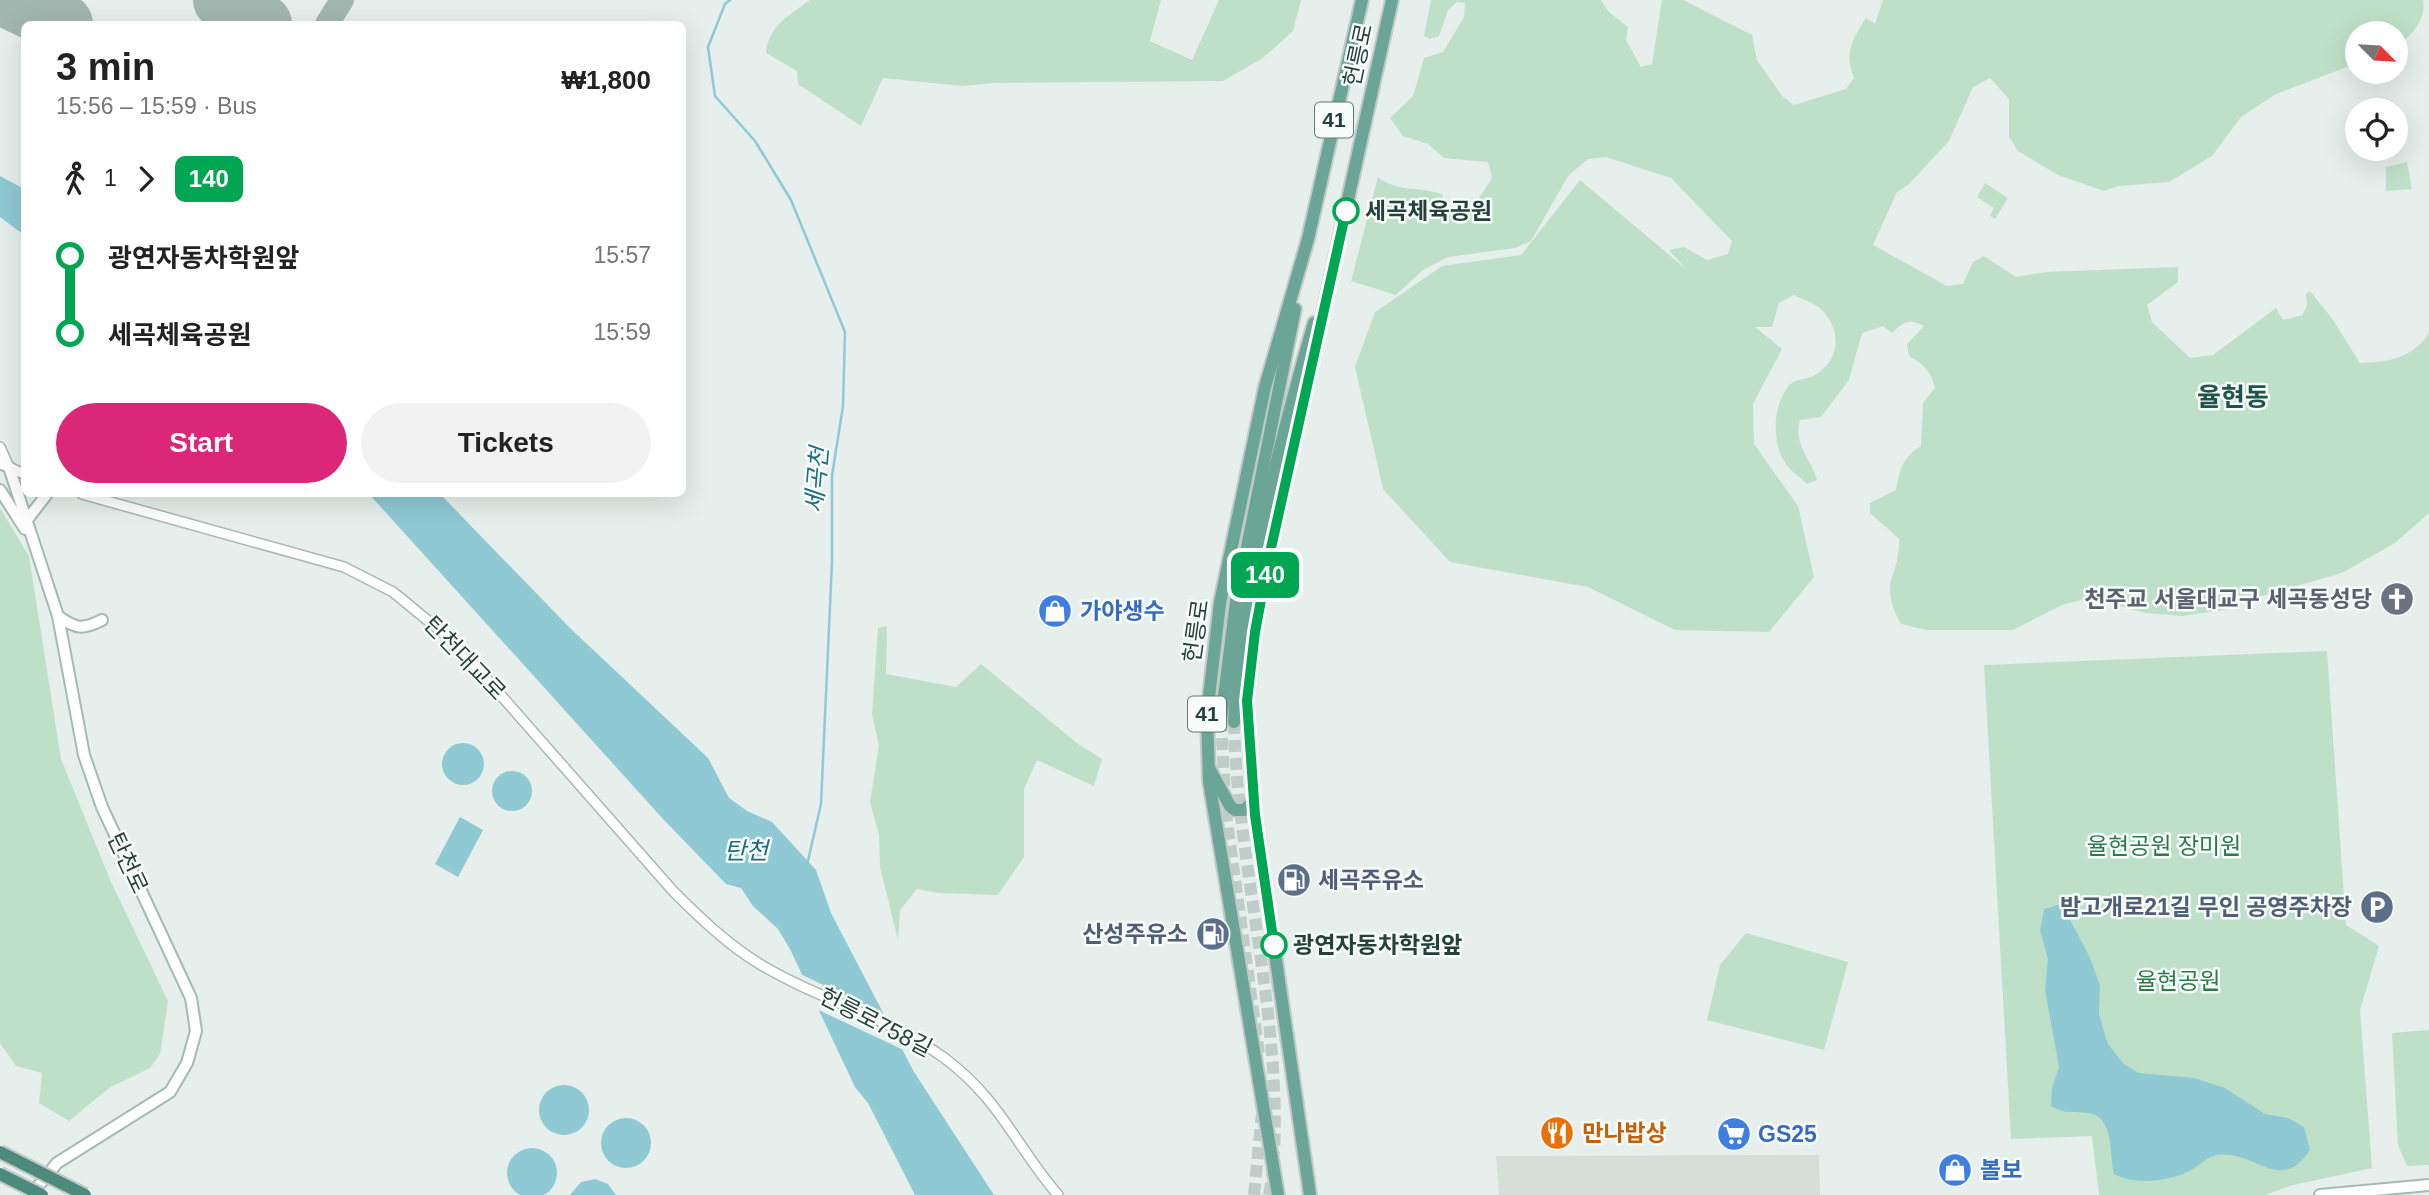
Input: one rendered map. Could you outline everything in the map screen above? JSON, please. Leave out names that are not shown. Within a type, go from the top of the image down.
[{"type":"highway","points":[[0,1153],[85,1195]]},
{"type":"highway","points":[[0,1174],[42,1195]]},
{"type":"main road","name":"헌릉로","points":[[1278,1195],[1209,767],[1207,714],[1220,603],[1265,387],[1308,240],[1362,0]]},
{"type":"main road","name":"헌릉로","points":[[1310,1195],[1254,800],[1247,701],[1255,632],[1392,0]]},
{"type":"main road","points":[[1308,240],[1236,603],[1227,721],[1246,604],[1286,421],[1340,236]]},
{"type":"main road","name":"탄천로","points":[[4,465],[27,520],[58,616],[84,755],[102,807],[191,998],[196,1031],[187,1063],[170,1092],[57,1163],[31,1195]]},
{"type":"main road","points":[[0,490],[37,551]]},
{"type":"main road","points":[[27,520],[45,497]]},
{"type":"main road","points":[[58,616],[75,628],[84,629],[102,620]]},
{"type":"main road","points":[[1209,767],[1230,806],[1236,810],[1244,810],[1254,800]]},
{"type":"main road","points":[[2320,1195],[2429,1185]]},
{"type":"street","points":[[0,447],[4,465],[21,473]]},
{"type":"street","name":"탄천대교로","points":[[93,497],[344,567],[393,592],[454,642],[673,891],[708,925],[759,964]]},
{"type":"street","name":"헌릉로758길","points":[[759,964],[917,1040],[964,1074],[989,1099],[1058,1195]]},
{"type":"shaded area","points":[[1819,1155],[1820,1195],[1499,1195],[1496,1156]]},
{"type":"green space","points":[[810,0],[1161,0],[1150,41],[1192,60],[1219,0],[1301,0],[1293,31],[1263,58],[1223,81],[993,83],[962,86],[883,78],[861,126],[798,84],[797,71],[766,53],[776,28]]},
{"type":"green space","points":[[1431,0],[1601,0],[1609,12],[1628,27],[1626,40],[1641,67],[1652,64],[1662,0],[1683,0],[1752,35],[1757,60],[1782,96],[1794,105],[1846,89],[1854,78],[1850,61],[1853,40],[1866,18],[1875,24],[1883,0],[2423,0],[2424,8],[2420,21],[2408,37],[2408,21],[2345,21],[2345,68],[2276,94],[2241,117],[2212,156],[2169,182],[2118,186],[2104,191],[2058,175],[2018,151],[2009,137],[2009,99],[1990,78],[1973,87],[1949,141],[1908,185],[1897,192],[1873,245],[1947,286],[1963,284],[1973,262],[1984,256],[2016,277],[2046,272],[2178,267],[2178,282],[2147,305],[2152,322],[2190,358],[2213,355],[2276,308],[2283,320],[2302,315],[2307,306],[2306,294],[2310,291],[2331,317],[2360,363],[2399,357],[2416,348],[2429,333],[2429,513],[2395,543],[2342,573],[2258,597],[2224,610],[2182,616],[2146,613],[2089,598],[2062,605],[2013,630],[1926,630],[1901,624],[1894,610],[1890,589],[1899,539],[1870,513],[1870,503],[1896,490],[1903,465],[1921,446],[1923,403],[1935,388],[1926,369],[1909,356],[1907,344],[1924,326],[1910,322],[1892,333],[1883,326],[1862,333],[1849,380],[1821,417],[1800,420],[1799,437],[1817,480],[1807,484],[1789,467],[1780,453],[1776,434],[1777,414],[1787,388],[1793,382],[1811,377],[1824,369],[1834,352],[1836,342],[1835,333],[1826,315],[1816,305],[1794,295],[1779,303],[1772,327],[1755,327],[1782,349],[1753,404],[1754,444],[1798,506],[1814,577],[1769,632],[1675,630],[1588,587],[1450,562],[1383,489],[1355,367],[1375,312],[1442,266],[1521,255],[1580,180],[1686,269],[1669,250],[1684,247],[1707,260],[1728,254],[1732,241],[1671,178],[1606,157],[1588,159],[1568,176],[1531,241],[1515,248],[1448,257],[1423,270],[1396,295],[1351,281],[1378,177],[1394,186],[1443,195],[1442,202],[1452,214],[1464,221],[1492,178],[1488,162],[1444,158],[1428,144],[1403,136],[1390,118],[1413,96],[1424,58],[1443,52],[1464,17],[1465,3],[1457,2],[1448,10],[1439,36],[1430,39],[1424,36]]},
{"type":"green space","points":[[2407,162],[2412,189],[2386,191],[2386,167]]},
{"type":"green space","points":[[1985,183],[2008,198],[1995,219],[1990,216],[1994,208],[1977,197]]},
{"type":"green space","points":[[0,508],[29,556],[61,759],[111,882],[168,1001],[160,1054],[150,1068],[109,1088],[69,1121],[39,1103],[42,1073],[16,1066],[0,1043]]},
{"type":"green space","points":[[887,626],[886,674],[956,687],[981,664],[1078,744],[1102,759],[1094,786],[1037,760],[1024,789],[1024,857],[998,895],[939,893],[917,889],[900,910],[898,940],[880,867],[879,835],[870,802],[879,746],[872,714],[878,628]]},
{"type":"green space","name":"율현공원","points":[[2327,651],[2346,925],[2379,946],[2360,1010],[2372,1168],[2289,1186],[2265,1195],[2099,1195],[2092,1136],[2011,1139],[1984,665]]},
{"type":"green space","points":[[1746,933],[1848,962],[1824,1050],[1707,1020],[1720,965]]},
{"type":"green space","points":[[2429,1030],[2429,1165],[2407,1166],[2398,1145],[2392,1033]]},
{"type":"water","points":[[0,176],[21,187],[21,233],[0,217]]},
{"type":"water","name":"탄천","points":[[372,497],[443,497],[570,628],[708,758],[729,798],[747,811],[772,822],[816,870],[831,913],[914,1072],[994,1195],[915,1195],[868,1103],[855,1087],[778,929],[753,906],[741,888],[726,884],[664,820]]},
{"type":"water","points":[[463,743],[478,749],[484,764],[478,779],[463,785],[448,779],[442,764],[448,749]]},
{"type":"water","points":[[512,771],[526,777],[532,791],[526,805],[512,811],[498,805],[492,791],[498,777]]},
{"type":"water","points":[[460,817],[483,830],[458,877],[435,864]]},
{"type":"water","points":[[2062,904],[2090,958],[2100,985],[2099,1015],[2108,1044],[2124,1064],[2139,1073],[2194,1078],[2225,1088],[2265,1114],[2288,1118],[2304,1127],[2310,1150],[2299,1163],[2288,1169],[2278,1170],[2244,1158],[2217,1155],[2175,1177],[2143,1181],[2123,1178],[2114,1174],[2109,1138],[2103,1121],[2088,1113],[2066,1112],[2051,1106],[2052,1088],[2059,1067],[2045,990],[2048,959],[2040,931],[2044,909]]},
{"type":"water","points":[[564,1085],[582,1092],[589,1110],[582,1128],[564,1135],[546,1128],[539,1110],[546,1092]]},
{"type":"water","points":[[626,1118],[644,1125],[651,1143],[644,1161],[626,1168],[608,1161],[601,1143],[608,1125]]},
{"type":"water","points":[[522,1150],[542,1150],[550,1155],[555,1163],[555,1183],[550,1191],[542,1196],[522,1196],[514,1191],[509,1183],[509,1163],[514,1155]]},
{"type":"water","points":[[595,1179],[608,1184],[616,1195],[570,1195],[581,1182]]},
{"type":"pier","points":[[798,973],[890,1017],[908,1052],[814,1008]]},
{"type":"waterway","name":"세곡천","points":[[730,0],[725,4],[708,47],[715,96],[755,141],[791,200],[845,332],[843,406],[832,476],[832,562],[821,804],[807,865]]},
{"type":"taxiway","points":[[329,21],[342,0]]},
{"type":"runway","points":[[12,0],[57,21]]},
{"type":"runway","points":[[223,0],[257,21]]},
{"type":"tunnel","points":[[1221,720],[1226,814],[1259,1053]]},
{"type":"tunnel","points":[[1234,722],[1242,830],[1271,1044],[1274,1153]]},
{"type":"tunnel","points":[[1254,1195],[1262,1113]]},
{"type":"tunnel","points":[[1269,1195],[1273,1171]]},
{"type":"bus line","name":"140","points":[[1274,945],[1255,815],[1247,701],[1255,632],[1269,557],[1346,211]]},
{"type":"place","name":"세곡체육공원","points":[[1346,211]]},
{"type":"place","name":"천주교 서울대교구 세곡동성당","points":[[2397,599]]},
{"type":"place","name":"가야생수","points":[[1055,611]]},
{"type":"place","name":"세곡주유소","points":[[1294,880]]},
{"type":"place","name":"밤고개로21길 무인 공영주차장","points":[[2377,907]]},
{"type":"place","name":"산성주유소","points":[[1213,934]]},
{"type":"place","name":"광연자동차학원앞","points":[[1274,945]]},
{"type":"place","name":"만나밥상","points":[[1557,1133]]},
{"type":"place","name":"GS25","points":[[1734,1134]]},
{"type":"place","name":"볼보","points":[[1955,1170]]},
{"type":"district","name":"율현동","points":[[2233,397]]},
{"type":"park label","name":"율현공원 장미원","points":[[2164,846]]}]
